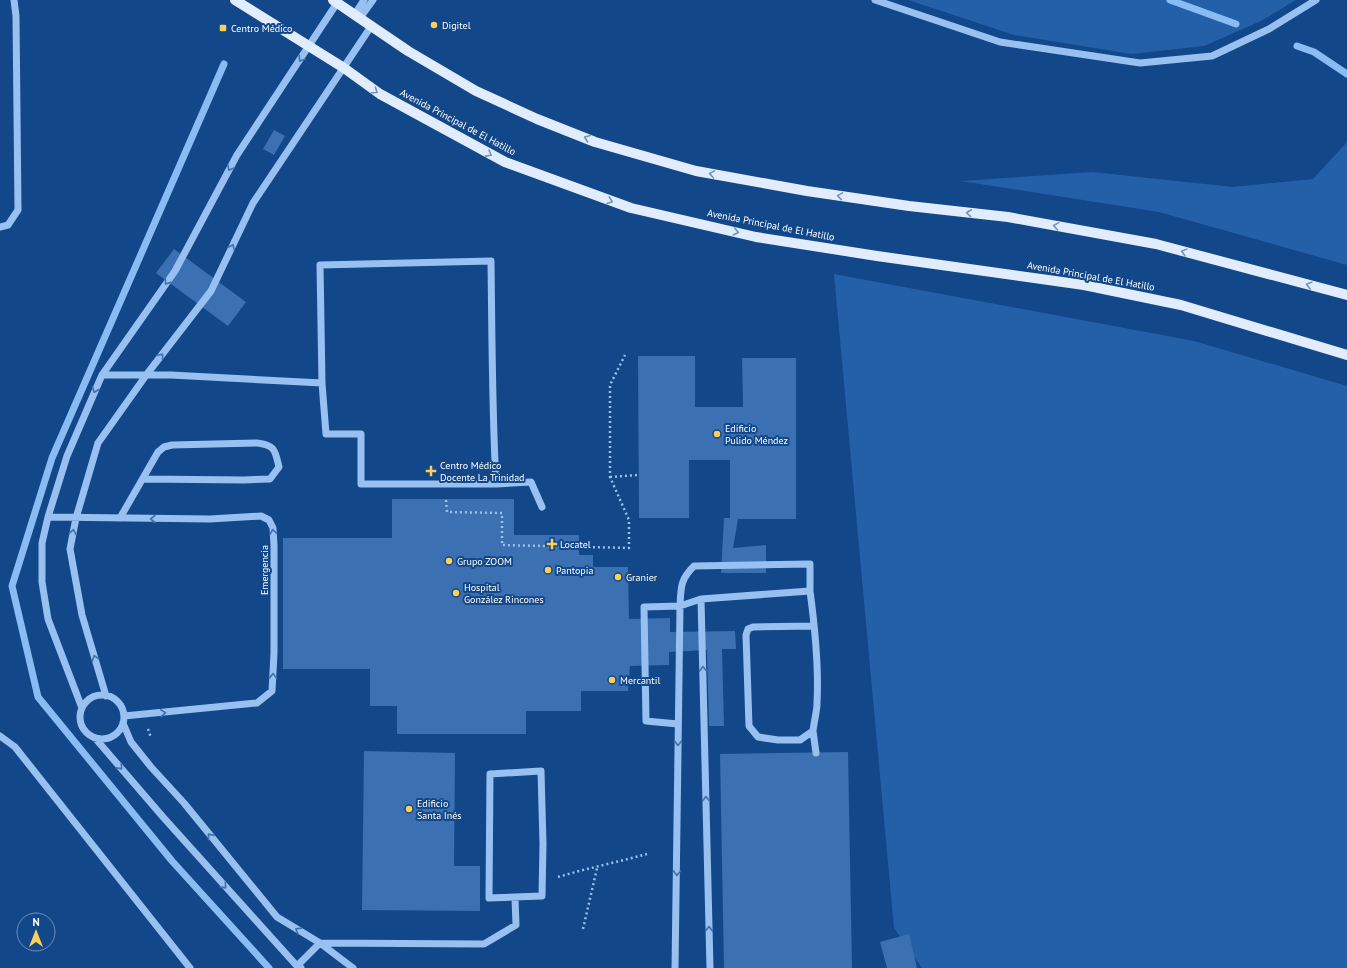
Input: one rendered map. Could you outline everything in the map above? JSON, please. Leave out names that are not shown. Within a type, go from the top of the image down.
[{"type":"main road","name":"Avenida Principal de El Hatillo","points":[[235,0],[344,68],[380,94],[505,162],[631,208],[756,237],[876,256],[1084,285],[1158,300],[1181,305],[1347,355]]},
{"type":"main road","points":[[335,1],[408,51],[476,91],[537,119],[595,142],[696,171],[806,191],[901,205],[1008,217],[1148,243],[1347,295]]},
{"type":"street","points":[[0,227],[8,224],[18,210],[16,16],[14,0]]},
{"type":"street","points":[[357,16],[364,0]]},
{"type":"street","points":[[357,16],[373,0]]},
{"type":"street","points":[[876,0],[1000,42],[1140,63],[1212,56],[1269,29],[1316,0]]},
{"type":"street","points":[[82,708],[48,619],[42,582],[42,542],[48,517],[67,456],[102,375],[175,271],[237,155],[309,46],[335,1]]},
{"type":"street","points":[[106,696],[82,615],[70,549],[76,518],[98,443],[147,374],[211,291],[253,203],[372,25]]},
{"type":"street","points":[[496,484],[493,434],[491,261],[320,265],[322,383],[326,434],[361,434],[361,484],[496,484],[531,482],[542,507]]},
{"type":"street","points":[[102,375],[147,374],[322,383]]},
{"type":"street","points":[[120,518],[158,452],[164,447],[172,445],[268,444],[276,452],[279,467],[270,479],[143,479]]},
{"type":"street","name":"Emergencia","points":[[48,517],[210,519],[261,516],[269,520],[273,528],[274,653],[272,691],[257,703],[123,719]]},
{"type":"street","points":[[675,968],[680,606],[681,586],[685,574],[694,566],[810,564],[810,591],[817,674],[817,704],[813,731],[816,753]]},
{"type":"street","points":[[678,724],[646,721],[644,607],[680,606],[701,599],[810,591]]},
{"type":"street","points":[[701,599],[710,968]]},
{"type":"street","points":[[813,731],[800,740],[778,740],[758,737],[750,726],[746,635],[748,629],[753,627],[814,626]]},
{"type":"street","points":[[353,968],[320,944],[277,917],[184,803],[131,742],[123,719],[122,709],[118,703],[106,696],[92,698],[86,702],[80,715],[81,722],[88,734],[95,738],[162,817],[299,967],[320,944],[484,944],[516,925],[515,898]]},
{"type":"street","points":[[95,738],[109,738],[115,734],[120,729],[123,719]]},
{"type":"street","points":[[0,736],[15,747],[190,968]]},
{"type":"street","points":[[541,771],[542,896],[515,898],[489,898],[490,774],[541,771]]},
{"type":"path","points":[[447,512],[502,513],[502,545],[629,548],[629,520],[610,477],[610,384],[626,355]]},
{"type":"path","points":[[610,477],[638,475]]},
{"type":"path","points":[[543,882],[582,870],[597,868],[647,854]]},
{"type":"path","points":[[583,929],[597,868]]},
{"type":"shaded area","points":[[908,0],[1296,0],[1261,21],[1204,46],[1131,54],[1014,35]]},
{"type":"shaded area","points":[[1347,142],[1347,265],[1159,212],[961,181],[1092,172],[1233,187],[1313,179]]},
{"type":"shaded area","points":[[834,274],[1194,341],[1347,386],[1347,968],[922,968],[894,928]]},
{"type":"building","points":[[274,130],[285,136],[274,155],[263,149]]},
{"type":"building","points":[[174,249],[246,302],[228,326],[156,273]]},
{"type":"building","name":"Edificio Pulido Méndez","points":[[638,356],[695,356],[695,407],[743,407],[742,358],[796,358],[796,519],[738,519],[733,548],[766,545],[766,573],[721,573],[724,518],[730,518],[730,460],[689,460],[689,518],[639,518]]},
{"type":"building","name":"Hospital González Rincones","points":[[392,499],[514,499],[514,535],[579,535],[579,555],[593,555],[593,567],[628,567],[629,619],[670,618],[670,632],[735,631],[736,649],[722,649],[724,726],[709,726],[707,650],[669,652],[669,665],[630,666],[628,691],[581,691],[581,711],[526,711],[526,734],[397,734],[397,706],[370,706],[370,669],[283,669],[283,538],[392,538]]},
{"type":"building","name":"Edificio Santa Inés","points":[[364,751],[455,753],[454,866],[480,866],[480,911],[362,910]]},
{"type":"building","points":[[848,752],[852,968],[724,968],[720,754]]},
{"type":"building","points":[[909,934],[917,968],[887,968],[880,942]]},
{"type":"waterway","points":[[1170,0],[1236,24]]},
{"type":"waterway","points":[[1297,46],[1314,52],[1347,74]]},
{"type":"waterway","points":[[224,64],[52,458],[12,586],[38,697],[172,861],[269,968]]},
{"type":"place","name":"Digitel","points":[[434,25]]},
{"type":"place","name":"Centro Médico","points":[[223,28]]},
{"type":"place","name":"Edificio Pulido Méndez","points":[[717,434]]},
{"type":"place","name":"Centro Médico Docente La Trinidad","points":[[431,471]]},
{"type":"place","name":"Locatel","points":[[552,544]]},
{"type":"place","name":"Grupo ZOOM","points":[[449,561]]},
{"type":"place","name":"Pantopia","points":[[548,570]]},
{"type":"place","name":"Granier","points":[[618,577]]},
{"type":"place","name":"Hospital González Rincones","points":[[456,593]]},
{"type":"place","name":"Mercantil","points":[[612,680]]},
{"type":"place","name":"Edificio Santa Inés","points":[[409,809]]}]
